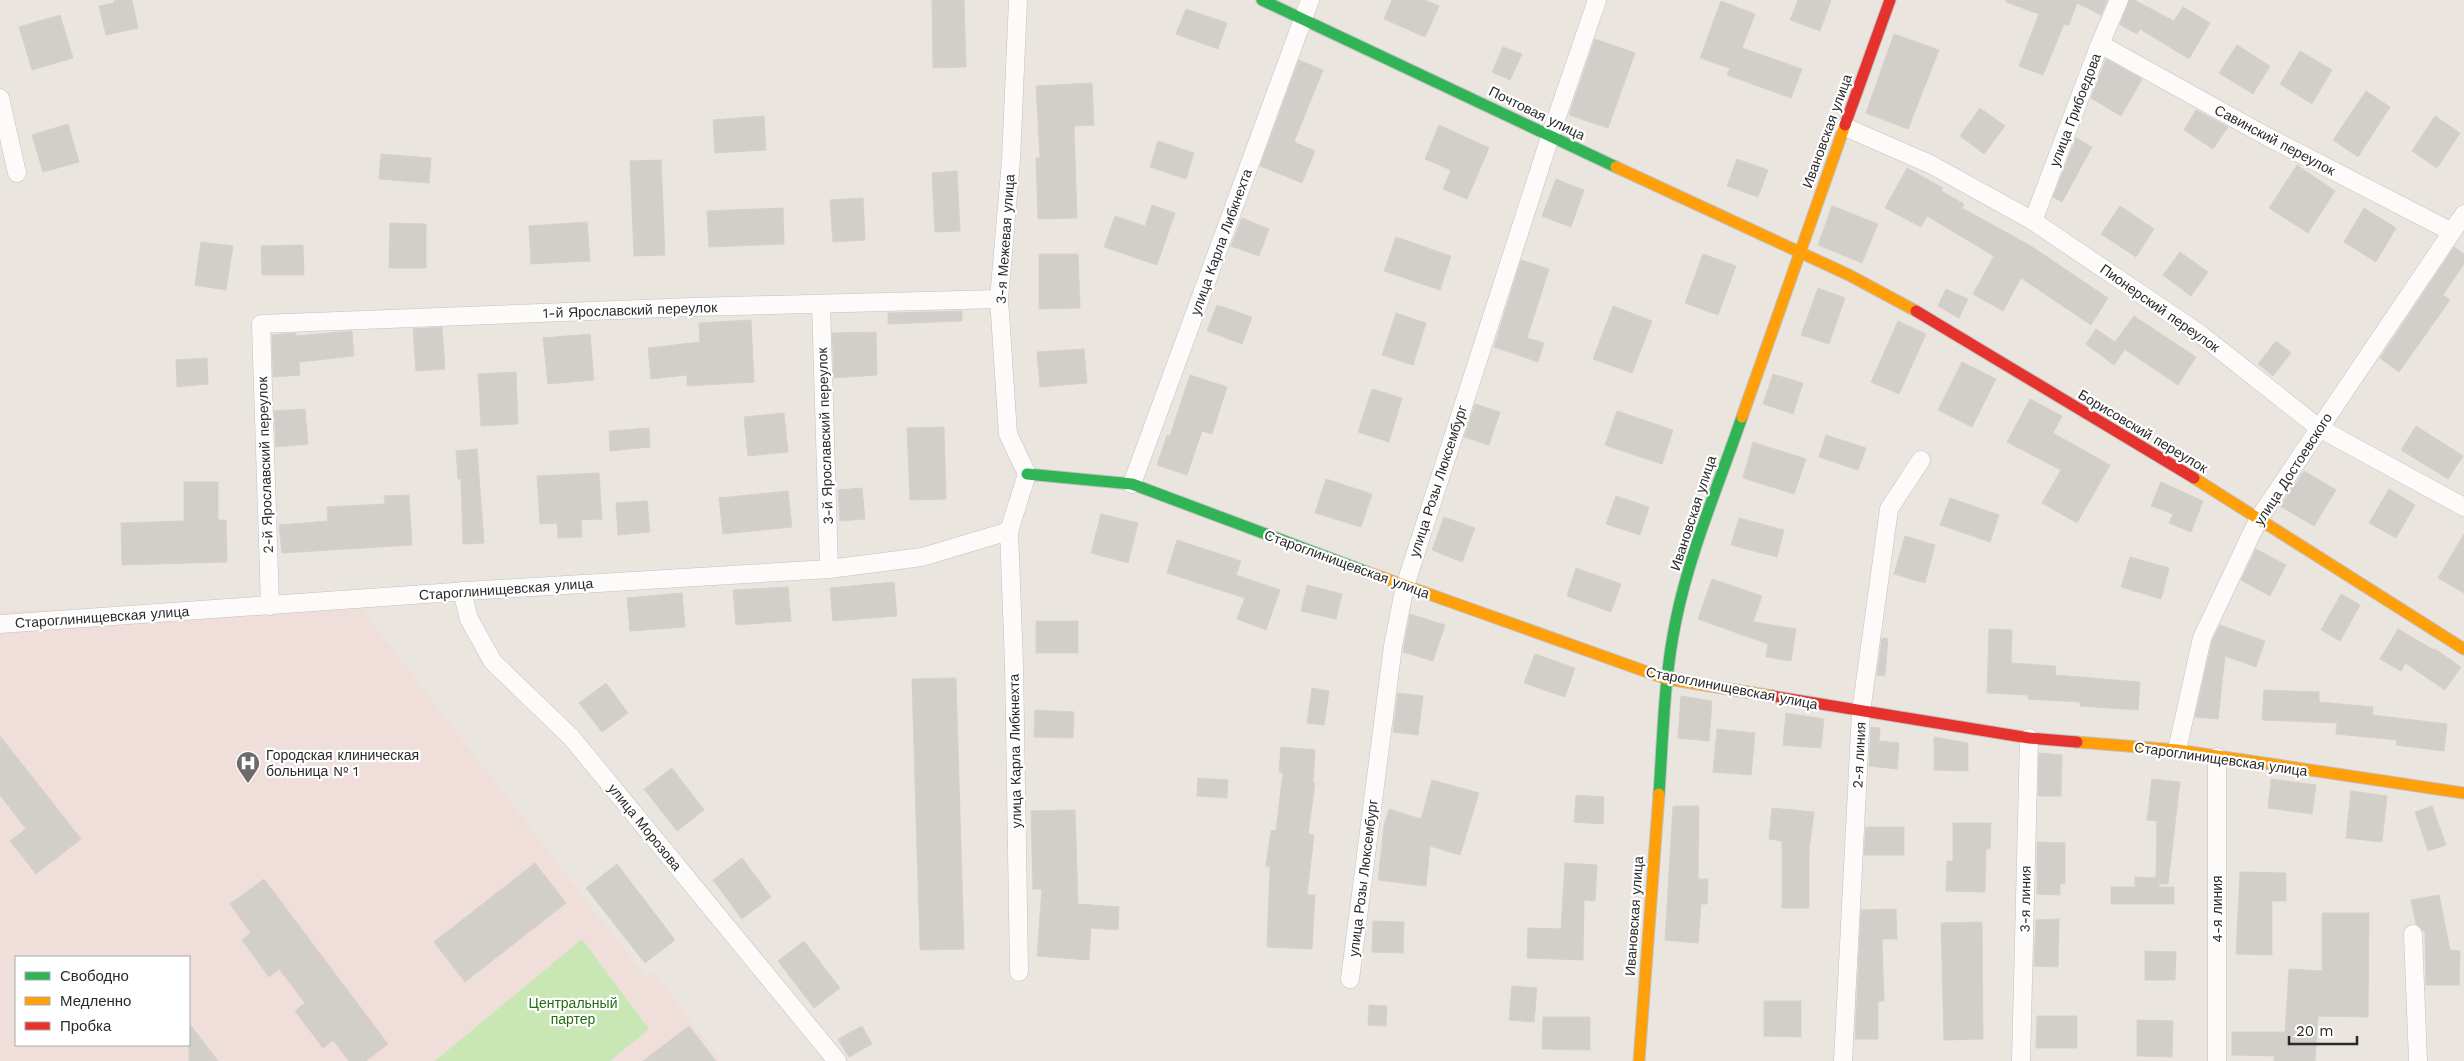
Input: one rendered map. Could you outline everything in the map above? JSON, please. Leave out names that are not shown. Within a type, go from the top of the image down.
[{"type":"street","name":"3-я Межевая улица","points":[[1018,0],[1011,160],[999,299],[1008,434],[1027,474]]},
{"type":"street","name":"Почтовая улица","points":[[1262,0],[1304,18],[1550,137],[1799,252]]},
{"type":"street","name":"улица Карла Либкнехта","points":[[1132,484],[1310,0]]},
{"type":"street","name":"улица Розы Люксембург","points":[[1350,979],[1393,646],[1405,586],[1550,137],[1597,0]]},
{"type":"street","name":"Ивановская улица","points":[[1639,1061],[1667,679],[1676,620],[1689,570],[1799,252],[1890,0]]},
{"type":"street","name":"улица Грибоедова","points":[[2032,221],[2100,44],[2119,0]]},
{"type":"street","name":"Савинский переулок","points":[[2100,44],[2264,135],[2452,232]]},
{"type":"street","points":[[0,98],[17,173]]},
{"type":"street","name":"Пионерский переулок","points":[[1845,127],[1930,164],[2032,221],[2200,334],[2319,428],[2464,508]]},
{"type":"street","name":"улица Достоевского","points":[[2177,750],[2202,638],[2259,518],[2464,214]]},
{"type":"street","name":"Борисовский переулок","points":[[1799,252],[1849,275],[1949,329],[2259,518],[2464,650]]},
{"type":"street","name":"1-й Ярославский переулок","points":[[261,324],[692,307],[999,299]]},
{"type":"street","name":"3-й Ярославский переулок","points":[[821,304],[829,568]]},
{"type":"street","name":"2-й Ярославский переулок","points":[[261,324],[270,606]]},
{"type":"street","name":"2-я линия","points":[[1843,1061],[1862,712],[1889,509],[1921,460]]},
{"type":"street","name":"Староглинищевская улица","points":[[1027,474],[1132,484],[1405,586],[1667,679],[2029,738],[2177,750],[2464,793]]},
{"type":"street","points":[[1009,531],[1027,474]]},
{"type":"street","name":"улица Карла Либкнехта","points":[[1009,531],[1014,664],[1019,972]]},
{"type":"street","name":"Староглинищевская улица","points":[[0,624],[462,591],[829,568],[922,557],[1009,531]]},
{"type":"street","name":"улица Морозова","points":[[462,591],[469,619],[493,662],[572,737],[836,1061]]},
{"type":"street","name":"3-я линия","points":[[2021,1061],[2029,738]]},
{"type":"street","name":"4-я линия","points":[[2217,757],[2217,1061]]},
{"type":"street","points":[[2413,934],[2418,1061]]},
{"type":"shaded area","name":"Городская клиническая больница № 1","points":[[355,601],[646,978],[654,972],[721,1061],[0,1061],[0,611]]},
{"type":"green space","name":"Центральный партер","points":[[582,939],[649,1029],[610,1061],[435,1061]]},
{"type":"building","points":[[114,0],[132,0],[138,28],[106,35],[99,6],[114,3]]},
{"type":"building","points":[[932,0],[964,0],[966,67],[933,68]]},
{"type":"building","points":[[1392,0],[1425,0],[1439,6],[1425,37],[1384,19]]},
{"type":"building","points":[[1798,0],[1831,0],[1820,31],[1790,20]]},
{"type":"building","points":[[2007,0],[2107,0],[2101,15],[2077,3],[2069,25],[2064,24],[2043,75],[2019,66],[2039,14],[2006,2]]},
{"type":"building","points":[[2129,0],[2134,0],[2174,21],[2183,7],[2210,23],[2189,59],[2140,29],[2137,34],[2120,25]]},
{"type":"building","points":[[1721,1],[1755,14],[1742,48],[1802,69],[1791,98],[1727,75],[1730,68],[1700,58]]},
{"type":"building","points":[[1186,9],[1227,23],[1218,49],[1176,34]]},
{"type":"building","points":[[60,15],[73,58],[32,70],[19,27]]},
{"type":"building","points":[[1894,34],[1939,50],[1908,129],[1866,113]]},
{"type":"building","points":[[1595,39],[1635,53],[1608,128],[1569,115]]},
{"type":"building","points":[[2237,45],[2270,66],[2253,94],[2219,73]]},
{"type":"building","points":[[1503,47],[1522,54],[1510,80],[1492,72]]},
{"type":"building","points":[[2300,51],[2332,70],[2312,104],[2280,84]]},
{"type":"building","points":[[2106,59],[2142,79],[2121,116],[2091,98]]},
{"type":"building","points":[[1299,60],[1323,70],[1294,142],[1315,151],[1302,183],[1260,166]]},
{"type":"building","points":[[1092,83],[1094,125],[1074,126],[1077,218],[1038,219],[1036,158],[1040,158],[1036,86]]},
{"type":"building","points":[[2366,91],[2390,107],[2358,157],[2333,140]]},
{"type":"building","points":[[1980,108],[2005,126],[1984,154],[1960,136]]},
{"type":"building","points":[[2196,110],[2228,127],[2213,149],[2184,130]]},
{"type":"building","points":[[764,116],[766,150],[715,153],[713,120]]},
{"type":"building","points":[[2435,116],[2460,133],[2437,168],[2412,151]]},
{"type":"building","points":[[68,124],[79,162],[43,172],[32,135]]},
{"type":"building","points":[[1439,125],[1489,148],[1467,199],[1443,189],[1451,170],[1425,159]]},
{"type":"building","points":[[2076,138],[2092,147],[2062,202],[2053,197]]},
{"type":"building","points":[[1158,141],[1194,153],[1186,179],[1150,167]]},
{"type":"building","points":[[381,154],[431,158],[429,183],[379,179]]},
{"type":"building","points":[[1737,159],[1768,170],[1758,197],[1727,186]]},
{"type":"building","points":[[661,160],[665,255],[634,256],[630,161]]},
{"type":"building","points":[[2297,165],[2335,191],[2308,233],[2269,208]]},
{"type":"building","points":[[1907,168],[1943,188],[1941,191],[1964,204],[1962,208],[2031,246],[2108,298],[2091,325],[2021,278],[2003,311],[1973,294],[1994,256],[1927,216],[1921,227],[1885,208]]},
{"type":"building","points":[[957,171],[960,231],[935,232],[932,173]]},
{"type":"building","points":[[1556,179],[1584,190],[1571,227],[1542,216]]},
{"type":"building","points":[[863,198],[865,240],[833,242],[830,200]]},
{"type":"building","points":[[1152,205],[1175,213],[1157,265],[1104,247],[1115,216],[1145,226]]},
{"type":"building","points":[[1832,206],[1878,224],[1862,263],[1818,245]]},
{"type":"building","points":[[2120,206],[2154,229],[2136,257],[2101,234]]},
{"type":"building","points":[[783,208],[784,244],[709,247],[707,211]]},
{"type":"building","points":[[2364,208],[2396,228],[2376,262],[2344,242]]},
{"type":"building","points":[[1242,218],[1269,229],[1259,256],[1231,246]]},
{"type":"building","points":[[587,222],[590,261],[531,264],[529,226]]},
{"type":"building","points":[[390,223],[426,224],[426,268],[389,268]]},
{"type":"building","points":[[1396,237],[1451,256],[1440,290],[1384,271]]},
{"type":"building","points":[[201,242],[233,246],[226,290],[195,285]]},
{"type":"building","points":[[303,245],[304,275],[262,275],[261,246]]},
{"type":"building","points":[[2454,247],[2464,254],[2464,264],[2443,295],[2450,300],[2399,372],[2380,358]]},
{"type":"building","points":[[2180,252],[2208,272],[2191,296],[2163,275]]},
{"type":"building","points":[[1039,254],[1078,254],[1080,308],[1039,309]]},
{"type":"building","points":[[1703,254],[1736,266],[1718,315],[1685,303]]},
{"type":"building","points":[[1521,260],[1549,269],[1527,338],[1544,343],[1538,362],[1494,347]]},
{"type":"building","points":[[1818,288],[1845,298],[1829,344],[1801,335]]},
{"type":"building","points":[[1946,289],[1968,299],[1959,318],[1938,306]]},
{"type":"building","points":[[1217,305],[1252,317],[1242,344],[1207,331]]},
{"type":"building","points":[[1613,306],[1652,321],[1632,373],[1593,359]]},
{"type":"building","points":[[962,311],[962,321],[888,324],[888,313]]},
{"type":"building","points":[[1396,313],[1426,323],[1413,365],[1382,355]]},
{"type":"building","points":[[2134,316],[2196,357],[2178,385],[2125,349],[2114,365],[2086,344],[2096,329],[2115,342]]},
{"type":"building","points":[[751,320],[754,382],[687,386],[687,375],[651,379],[648,348],[700,342],[699,323]]},
{"type":"building","points":[[1898,321],[1926,334],[1899,394],[1871,382]]},
{"type":"building","points":[[442,327],[445,369],[416,371],[413,329]]},
{"type":"building","points":[[352,331],[354,356],[299,362],[300,375],[273,377],[272,335],[296,333],[296,336]]},
{"type":"building","points":[[876,332],[877,375],[834,378],[832,333]]},
{"type":"building","points":[[590,334],[594,380],[548,384],[543,338]]},
{"type":"building","points":[[2276,341],[2291,353],[2273,376],[2258,364]]},
{"type":"building","points":[[1084,349],[1087,383],[1040,387],[1037,352]]},
{"type":"building","points":[[207,358],[208,384],[177,387],[176,360]]},
{"type":"building","points":[[1962,362],[1996,379],[1972,427],[1938,410]]},
{"type":"building","points":[[516,372],[518,424],[481,426],[478,374]]},
{"type":"building","points":[[1773,374],[1803,383],[1793,414],[1763,404]]},
{"type":"building","points":[[1190,375],[1227,387],[1212,434],[1202,431],[1187,475],[1157,465],[1167,435],[1170,436]]},
{"type":"building","points":[[1372,389],[1402,398],[1389,442],[1358,432]]},
{"type":"building","points":[[2030,399],[2062,416],[2053,433],[2110,465],[2077,523],[2042,503],[2061,470],[2007,442]]},
{"type":"building","points":[[1475,404],[1500,412],[1489,445],[1464,437]]},
{"type":"building","points":[[305,409],[308,444],[276,447],[274,411]]},
{"type":"building","points":[[1617,411],[1673,430],[1662,464],[1605,445]]},
{"type":"building","points":[[784,413],[788,452],[748,456],[744,417]]},
{"type":"building","points":[[2416,426],[2463,456],[2448,479],[2401,450]]},
{"type":"building","points":[[944,427],[946,499],[910,500],[907,428]]},
{"type":"building","points":[[649,428],[650,447],[610,451],[609,431]]},
{"type":"building","points":[[1826,435],[1866,448],[1858,470],[1819,457]]},
{"type":"building","points":[[1753,442],[1806,459],[1794,494],[1743,478]]},
{"type":"building","points":[[477,449],[484,543],[463,544],[461,479],[458,479],[456,451]]},
{"type":"building","points":[[2304,471],[2336,490],[2314,526],[2280,506]]},
{"type":"building","points":[[599,473],[602,519],[581,520],[582,537],[558,538],[557,523],[540,524],[537,476]]},
{"type":"building","points":[[1326,479],[1372,494],[1361,527],[1315,513]]},
{"type":"building","points":[[184,482],[218,482],[218,520],[226,520],[227,562],[122,565],[121,523],[184,521]]},
{"type":"building","points":[[2161,482],[2203,501],[2191,532],[2169,523],[2173,514],[2151,506]]},
{"type":"building","points":[[862,488],[865,519],[840,521],[838,490]]},
{"type":"building","points":[[2389,489],[2415,505],[2396,538],[2369,523]]},
{"type":"building","points":[[788,491],[792,527],[723,534],[719,498]]},
{"type":"building","points":[[409,495],[412,545],[282,553],[279,525],[328,521],[327,507],[385,504],[384,496]]},
{"type":"building","points":[[1616,496],[1649,507],[1640,535],[1606,524]]},
{"type":"building","points":[[1950,498],[1999,515],[1990,542],[1940,525]]},
{"type":"building","points":[[647,501],[650,532],[618,535],[616,503]]},
{"type":"building","points":[[1101,514],[1138,523],[1128,563],[1091,553]]},
{"type":"building","points":[[1444,517],[1475,528],[1462,562],[1432,550]]},
{"type":"building","points":[[1739,518],[1784,530],[1777,557],[1731,545]]},
{"type":"building","points":[[2464,534],[2464,593],[2438,578]]},
{"type":"building","points":[[1905,536],[1935,545],[1925,583],[1894,574]]},
{"type":"building","points":[[1177,540],[1241,561],[1236,575],[1280,590],[1266,630],[1237,619],[1245,598],[1167,573]]},
{"type":"building","points":[[2256,549],[2286,565],[2270,596],[2241,580]]},
{"type":"building","points":[[2130,557],[2169,568],[2161,599],[2121,587]]},
{"type":"building","points":[[1576,568],[1621,584],[1611,612],[1567,596]]},
{"type":"building","points":[[1712,579],[1762,596],[1753,622],[1796,629],[1791,661],[1766,657],[1768,644],[1698,619]]},
{"type":"building","points":[[894,582],[897,616],[833,621],[830,588]]},
{"type":"building","points":[[1307,585],[1342,594],[1336,619],[1301,611]]},
{"type":"building","points":[[788,587],[791,621],[736,625],[733,590]]},
{"type":"building","points":[[682,593],[685,627],[630,631],[627,598]]},
{"type":"building","points":[[2341,594],[2360,605],[2340,641],[2321,630]]},
{"type":"building","points":[[1410,614],[1445,625],[1433,661],[1403,652]]},
{"type":"building","points":[[1036,621],[1078,621],[1078,653],[1036,653]]},
{"type":"building","points":[[2220,625],[2265,641],[2256,667],[2225,656],[2218,719],[2195,717],[2212,641]]},
{"type":"building","points":[[1989,629],[2012,630],[2011,663],[2056,666],[2055,675],[2140,682],[2138,710],[2080,706],[2080,702],[2028,699],[2028,695],[1987,693]]},
{"type":"building","points":[[2398,629],[2435,649],[2461,667],[2445,690],[2405,663],[2401,671],[2380,659]]},
{"type":"building","points":[[1882,638],[1888,638],[1885,676],[1877,675]]},
{"type":"building","points":[[1535,654],[1575,668],[1565,697],[1524,683]]},
{"type":"building","points":[[956,678],[964,949],[920,950],[912,679]]},
{"type":"building","points":[[606,683],[628,713],[602,732],[579,703]]},
{"type":"building","points":[[1312,688],[1329,691],[1324,725],[1307,723]]},
{"type":"building","points":[[2264,690],[2319,692],[2319,702],[2373,707],[2372,715],[2447,724],[2444,751],[2396,745],[2397,740],[2336,734],[2337,723],[2262,720]]},
{"type":"building","points":[[1398,693],[1423,696],[1418,735],[1393,732]]},
{"type":"building","points":[[1681,696],[1712,701],[1709,741],[1678,738]]},
{"type":"building","points":[[1035,710],[1074,712],[1073,738],[1034,737]]},
{"type":"building","points":[[1786,713],[1824,719],[1821,748],[1783,745]]},
{"type":"building","points":[[1871,727],[1880,728],[1879,741],[1899,743],[1897,769],[1869,766]]},
{"type":"building","points":[[1717,729],[1755,733],[1751,775],[1713,772]]},
{"type":"building","points":[[0,736],[81,839],[36,874],[10,841],[26,829],[0,795]]},
{"type":"building","points":[[1934,737],[1968,743],[1968,771],[1934,770]]},
{"type":"building","points":[[1281,747],[1315,750],[1313,783],[1315,783],[1308,834],[1314,835],[1307,895],[1315,895],[1312,949],[1267,947],[1270,867],[1266,866],[1271,830],[1276,831],[1283,773],[1279,772]]},
{"type":"building","points":[[2039,753],[2062,755],[2061,796],[2038,796]]},
{"type":"building","points":[[672,768],[704,810],[677,831],[644,789]]},
{"type":"building","points":[[1198,778],[1228,780],[1227,798],[1197,796]]},
{"type":"building","points":[[2152,779],[2180,782],[2168,884],[2159,884],[2159,887],[2174,887],[2174,904],[2111,904],[2111,887],[2135,887],[2135,877],[2156,878],[2157,821],[2147,820]]},
{"type":"building","points":[[2271,779],[2316,785],[2312,814],[2268,808]]},
{"type":"building","points":[[1432,780],[1479,793],[1460,855],[1430,846],[1426,886],[1378,880],[1384,826],[1389,809],[1421,819]]},
{"type":"building","points":[[2351,791],[2387,796],[2382,842],[2346,838]]},
{"type":"building","points":[[1576,795],[1604,797],[1603,824],[1574,822]]},
{"type":"building","points":[[1673,806],[1699,806],[1698,879],[1708,879],[1707,904],[1701,904],[1698,943],[1665,940]]},
{"type":"building","points":[[2432,806],[2446,845],[2428,851],[2415,812]]},
{"type":"building","points":[[1772,808],[1814,812],[1809,851],[1809,908],[1782,908],[1782,841],[1769,839]]},
{"type":"building","points":[[1075,810],[1078,904],[1119,907],[1118,930],[1091,928],[1089,960],[1037,956],[1042,889],[1033,889],[1031,811]]},
{"type":"building","points":[[1953,823],[1991,823],[1990,849],[1986,849],[1985,892],[1946,891],[1947,861],[1953,861]]},
{"type":"building","points":[[1866,827],[1904,827],[1904,855],[1864,855]]},
{"type":"building","points":[[2037,842],[2065,843],[2065,884],[2060,884],[2060,895],[2037,894]]},
{"type":"building","points":[[742,858],[771,897],[742,919],[713,880]]},
{"type":"building","points":[[535,863],[566,903],[465,982],[434,942]]},
{"type":"building","points":[[1565,863],[1597,865],[1595,901],[1584,900],[1583,960],[1527,958],[1528,928],[1561,929]]},
{"type":"building","points":[[617,864],[675,940],[645,963],[586,888]]},
{"type":"building","points":[[2240,872],[2286,873],[2286,901],[2272,901],[2272,955],[2236,954]]},
{"type":"building","points":[[264,879],[388,1044],[366,1061],[349,1061],[333,1040],[323,1048],[295,1011],[305,1003],[279,969],[269,977],[242,940],[251,933],[230,904]]},
{"type":"building","points":[[2439,895],[2450,950],[2460,951],[2459,985],[2426,985],[2425,932],[2416,924],[2411,900]]},
{"type":"building","points":[[1896,909],[1897,939],[1882,939],[1884,1001],[1878,1001],[1878,1039],[1855,1039],[1861,910]]},
{"type":"building","points":[[2322,913],[2369,913],[2368,1017],[2318,1016],[2315,1061],[2274,1061],[2275,1056],[2232,1055],[2232,1032],[2285,1032],[2289,969],[2322,971]]},
{"type":"building","points":[[2059,919],[2058,967],[2034,966],[2036,920]]},
{"type":"building","points":[[1373,921],[1404,922],[1403,953],[1372,952]]},
{"type":"building","points":[[1982,922],[1983,1039],[1944,1040],[1941,923]]},
{"type":"building","points":[[804,941],[840,988],[814,1008],[778,961]]},
{"type":"building","points":[[2145,951],[2176,952],[2175,980],[2145,980]]},
{"type":"building","points":[[1512,986],[1537,988],[1534,1022],[1509,1020]]},
{"type":"building","points":[[1764,1001],[1801,1001],[1801,1037],[1764,1036]]},
{"type":"building","points":[[1369,1005],[1387,1006],[1386,1026],[1368,1025]]},
{"type":"building","points":[[2037,1016],[2077,1016],[2077,1048],[2036,1048]]},
{"type":"building","points":[[1543,1017],[1590,1017],[1590,1050],[1542,1049]]},
{"type":"building","points":[[2137,1020],[2173,1021],[2172,1057],[2137,1056]]},
{"type":"building","points":[[190,1024],[218,1061],[189,1061],[190,1046]]},
{"type":"building","points":[[689,1026],[716,1061],[643,1061]]},
{"type":"building","points":[[862,1026],[872,1044],[849,1057],[838,1039]]},
{"type":"traffic: fast","points":[[1262,0],[1616,167]]},
{"type":"traffic: fast","points":[[1659,794],[1666,685],[1676,620],[1697,543],[1742,417]]},
{"type":"traffic: fast","points":[[1027,474],[1132,484],[1367,572]]},
{"type":"traffic: slow","points":[[1742,417],[1845,125]]},
{"type":"traffic: slow","points":[[1616,167],[1849,275],[1916,311]]},
{"type":"traffic: slow","points":[[2194,478],[2464,649]]},
{"type":"traffic: slow","points":[[1367,572],[1667,679],[1772,696]]},
{"type":"traffic: slow","points":[[2077,742],[2177,750],[2464,793]]},
{"type":"traffic: slow","points":[[1639,1061],[1659,794]]},
{"type":"traffic: jam","points":[[1845,125],[1890,0]]},
{"type":"traffic: jam","points":[[1916,311],[2194,478]]},
{"type":"traffic: jam","points":[[1772,696],[2029,738],[2077,742]]},
{"type":"place","name":"Городская клиническая больница № 1","points":[[248,784]]}]
